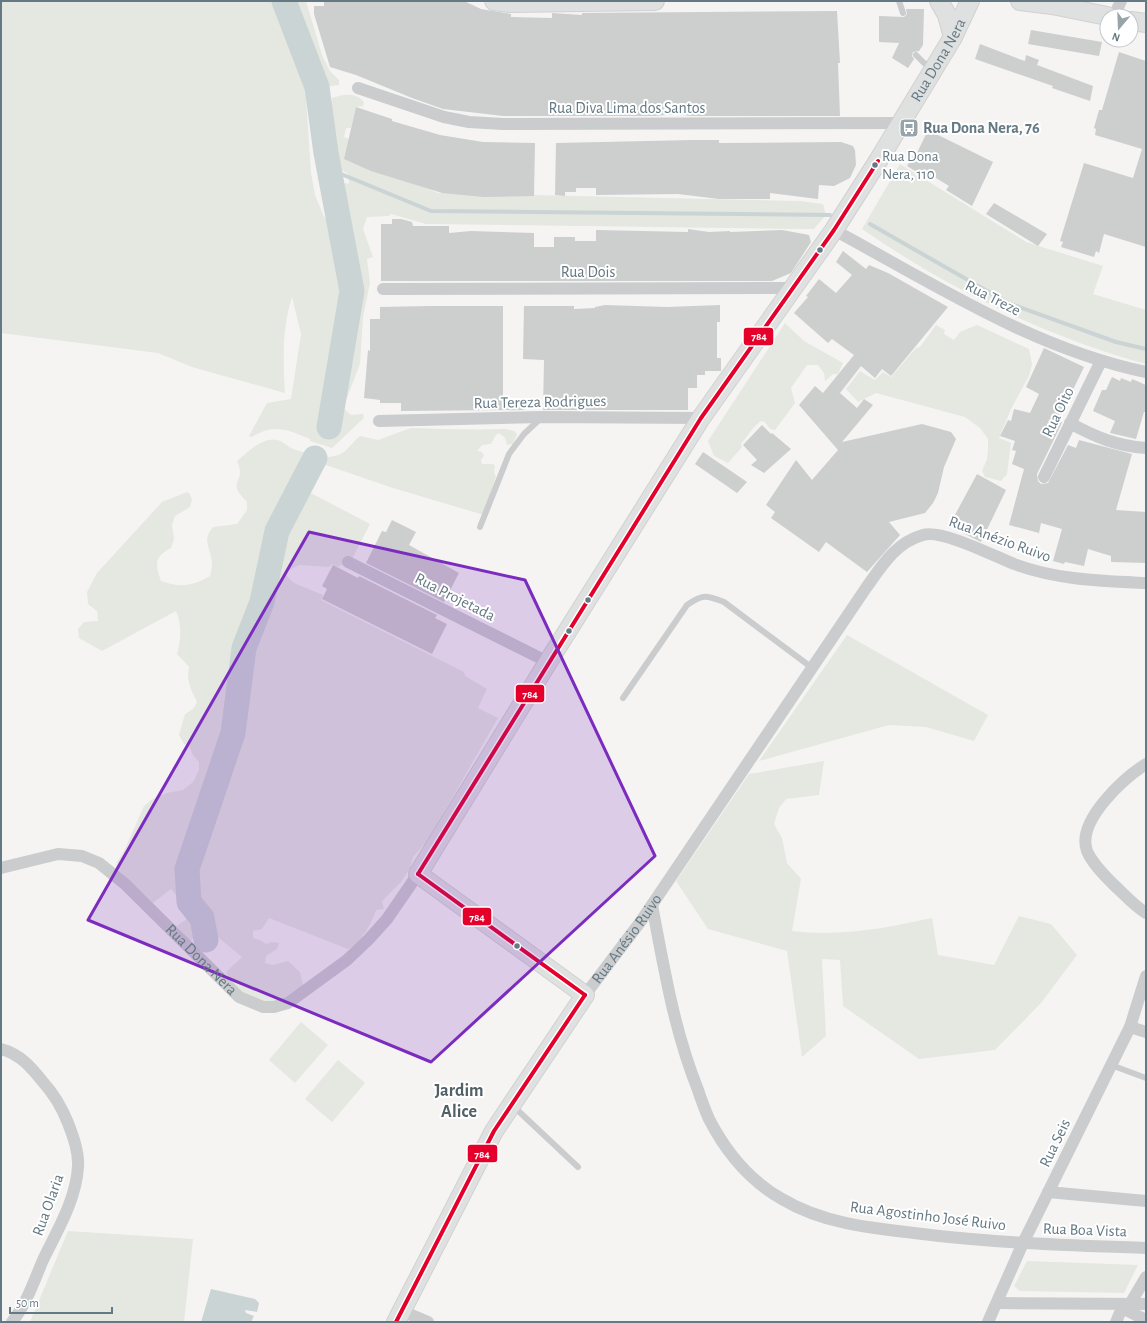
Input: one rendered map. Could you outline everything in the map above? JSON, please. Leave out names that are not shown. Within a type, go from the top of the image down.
[{"type":"street","points":[[494,1],[510,3],[655,1]]},
{"type":"street","points":[[939,1],[947,15],[953,36]]},
{"type":"street","name":"Rua Dona Nera","points":[[1,868],[58,854],[82,856],[99,863],[125,884],[239,997],[263,1007],[274,1007],[288,1003],[347,960],[387,919],[418,874],[548,662],[701,418],[834,230],[902,123],[953,36],[970,1]]},
{"type":"street","points":[[1020,1],[1052,5],[1099,14]]},
{"type":"street","name":"Rua Diva Lima dos Santos","points":[[358,88],[444,117],[469,122],[503,124],[902,123]]},
{"type":"street","name":"Rua Treze","points":[[834,230],[1008,325],[1113,365],[1146,372]]},
{"type":"street","name":"Rua Dois","points":[[383,289],[793,288]]},
{"type":"street","name":"Rua Oito","points":[[1044,478],[1100,360]]},
{"type":"street","name":"Rua Tereza Rodrigues","points":[[379,421],[542,417],[701,418]]},
{"type":"street","points":[[1070,423],[1098,438],[1127,446],[1146,448]]},
{"type":"street","name":"Rua Anézio Ruivo","points":[[811,667],[892,553],[907,542],[923,534],[938,534],[1016,565],[1046,574],[1077,580],[1146,583]]},
{"type":"street","name":"Rua Projetada","points":[[348,562],[548,662]]},
{"type":"street","name":"Rua Anésio Ruivo","points":[[399,1316],[494,1131],[585,994],[652,905],[811,667]]},
{"type":"street","points":[[1146,764],[1132,773],[1096,812],[1089,825],[1086,838],[1086,850],[1094,862],[1108,879],[1130,901],[1146,913]]},
{"type":"street","points":[[418,874],[585,994]]},
{"type":"street","name":"Rua Agostinho José Ruivo","points":[[652,905],[672,1009],[690,1071],[709,1119],[731,1154],[752,1178],[782,1199],[815,1214],[857,1226],[938,1236],[1023,1243]]},
{"type":"street","name":"Rua Seis","points":[[988,1322],[1023,1243],[1130,1027],[1146,976]]},
{"type":"street","points":[[1130,1027],[1146,1032]]},
{"type":"street","name":"Rua Olaria","points":[[1,1049],[10,1051],[27,1063],[47,1086],[62,1108],[74,1139],[78,1166],[73,1192],[62,1220],[23,1305],[12,1322]]},
{"type":"street","points":[[1048,1192],[1146,1201]]},
{"type":"street","name":"Rua Boa Vista","points":[[1023,1243],[1146,1248]]},
{"type":"street","points":[[1116,1322],[1146,1277]]},
{"type":"street","points":[[997,1303],[1126,1306],[1146,1304]]},
{"type":"street","points":[[1126,1306],[1146,1320]]},
{"type":"street","points":[[399,1316],[428,1322]]},
{"type":"lane","points":[[899,1],[903,13]]},
{"type":"lane","points":[[916,55],[924,63],[934,68]]},
{"type":"lane","points":[[480,527],[509,454],[524,434],[542,417]]},
{"type":"lane","points":[[623,698],[687,605],[699,596],[708,596],[724,602],[811,667]]},
{"type":"lane","points":[[1111,1065],[1146,1078]]},
{"type":"lane","points":[[512,1105],[578,1167]]},
{"type":"highlighted area","points":[[309,532],[525,580],[655,856],[431,1062],[88,920]]},
{"type":"shaded area","points":[[1,1],[275,1],[284,20],[294,57],[305,84],[311,173],[315,195],[324,217],[331,224],[333,233],[331,239],[339,261],[343,283],[343,326],[340,348],[325,414],[329,424],[340,414],[347,386],[358,290],[346,209],[339,191],[340,187],[346,183],[349,184],[348,174],[331,163],[328,153],[332,98],[353,95],[364,102],[363,106],[356,107],[351,128],[346,128],[344,137],[349,139],[346,155],[438,193],[800,201],[823,204],[826,215],[814,229],[426,224],[391,214],[389,216],[367,217],[363,229],[373,257],[367,259],[370,283],[363,317],[360,364],[343,408],[351,415],[363,414],[364,418],[332,448],[281,429],[268,430],[252,437],[249,436],[267,403],[291,399],[301,334],[292,297],[286,320],[285,332],[285,393],[192,367],[158,353],[1,333]]},
{"type":"shaded area","points":[[297,1],[306,1],[322,55],[330,71],[339,80],[339,85],[324,87],[324,72],[319,66],[316,51]]},
{"type":"shaded area","points":[[900,164],[1026,242],[1103,266],[1093,294],[1146,310],[1146,364],[1071,340],[998,308],[963,291],[895,251],[862,229]]},
{"type":"shaded area","points":[[785,323],[804,341],[843,363],[838,374],[833,374],[825,381],[824,373],[818,365],[807,365],[791,388],[795,403],[775,430],[770,429],[765,422],[761,421],[754,427],[741,444],[742,447],[728,463],[714,456],[708,441]]},
{"type":"shaded area","points":[[936,325],[945,330],[944,334],[954,340],[960,332],[977,325],[1029,349],[1032,364],[1029,376],[1011,409],[999,438],[1011,443],[1007,474],[1001,481],[985,477],[982,471],[987,459],[988,439],[980,428],[965,417],[876,393],[858,402],[846,389],[860,371],[875,380],[883,372],[891,377],[916,348],[920,347]]},
{"type":"shaded area","points":[[411,428],[506,429],[514,431],[517,434],[513,444],[507,445],[505,438],[499,433],[496,435],[491,444],[482,445],[477,451],[482,452],[484,456],[481,460],[482,464],[493,464],[495,466],[494,473],[496,476],[484,515],[393,488],[320,463],[325,457],[332,457],[346,451],[360,436],[378,440]]},
{"type":"shaded area","points":[[272,439],[279,441],[293,449],[311,455],[320,463],[309,487],[309,492],[370,524],[352,559],[338,567],[332,564],[329,567],[299,565],[284,573],[294,583],[323,595],[321,600],[464,672],[465,676],[487,689],[478,708],[498,718],[428,840],[413,857],[410,868],[401,882],[382,901],[384,909],[376,910],[372,921],[362,937],[353,946],[348,949],[269,918],[262,929],[253,931],[253,938],[266,944],[272,942],[279,943],[277,949],[266,956],[265,963],[273,965],[288,961],[300,972],[303,985],[282,1001],[267,1003],[252,999],[239,990],[229,978],[226,972],[242,957],[207,928],[190,941],[177,926],[192,915],[171,889],[153,903],[116,868],[117,862],[125,849],[144,806],[151,800],[167,793],[183,790],[193,782],[199,770],[199,762],[193,755],[189,746],[184,744],[179,735],[185,714],[193,709],[197,702],[189,681],[189,667],[177,654],[180,632],[176,611],[102,651],[79,638],[78,629],[84,622],[98,621],[97,611],[88,604],[87,592],[97,573],[162,502],[187,492],[190,494],[192,500],[190,507],[175,516],[172,525],[174,539],[171,548],[161,555],[157,565],[161,581],[174,585],[192,584],[210,576],[212,563],[207,541],[209,532],[213,527],[237,524],[247,510],[247,502],[240,494],[236,486],[240,475],[237,461],[256,446]]},
{"type":"shaded area","points":[[847,635],[988,715],[974,741],[926,727],[889,725],[759,761]]},
{"type":"shaded area","points":[[824,761],[819,795],[786,799],[779,808],[774,824],[782,838],[787,863],[801,879],[792,931],[810,933],[845,932],[880,928],[932,918],[938,955],[994,965],[1019,916],[1051,924],[1077,955],[1041,1003],[995,1050],[919,1059],[843,1006],[840,960],[822,959],[826,1036],[802,1057],[787,951],[708,929],[676,881],[749,774]]},
{"type":"shaded area","points":[[301,1022],[328,1045],[295,1083],[269,1060]]},
{"type":"shaded area","points":[[338,1060],[365,1083],[332,1122],[305,1099]]},
{"type":"shaded area","points":[[68,1231],[193,1239],[184,1322],[30,1322]]},
{"type":"shaded area","points":[[1027,1261],[1138,1265],[1124,1293],[1020,1291],[1014,1286]]},
{"type":"shaded area","points":[[211,1289],[255,1299],[259,1303],[257,1312],[245,1310],[246,1313],[254,1316],[251,1322],[201,1322]]},
{"type":"building","points":[[324,1],[464,1],[481,9],[511,14],[511,17],[552,18],[552,13],[582,15],[582,13],[837,11],[840,63],[838,63],[840,116],[691,116],[675,114],[655,116],[503,116],[443,109],[356,75],[330,67],[314,14],[314,6],[324,6]]},
{"type":"building","points":[[906,9],[924,9],[923,45],[919,51],[913,52],[912,56],[914,59],[908,68],[892,58],[899,43],[879,42],[879,16],[904,17],[907,14]]},
{"type":"building","points":[[1031,30],[1099,41],[1099,48],[1101,48],[1099,56],[1028,44]]},
{"type":"building","points":[[980,44],[1025,61],[1026,55],[1039,60],[1037,65],[1093,86],[1090,101],[1052,88],[1053,86],[975,59]]},
{"type":"building","points":[[1119,52],[1146,61],[1146,247],[1104,234],[1099,253],[1096,251],[1094,257],[1061,247],[1063,242],[1060,241],[1084,163],[1133,178],[1142,149],[1095,135],[1096,129],[1094,128],[1099,110],[1102,110]]},
{"type":"building","points":[[356,107],[392,119],[392,121],[440,135],[483,142],[535,143],[534,196],[484,197],[442,193],[371,171],[344,159]]},
{"type":"building","points":[[928,130],[993,162],[972,206],[946,190],[949,186],[931,175],[928,179],[907,166],[914,154],[916,155]]},
{"type":"building","points":[[719,140],[719,143],[841,142],[853,146],[855,150],[856,165],[850,178],[834,186],[819,185],[818,199],[770,193],[770,199],[719,199],[678,194],[596,195],[596,188],[576,188],[576,192],[565,192],[565,196],[555,195],[556,143]]},
{"type":"building","points":[[994,203],[1047,234],[1038,246],[986,214]]},
{"type":"building","points":[[392,219],[401,219],[412,222],[413,226],[449,226],[449,233],[471,231],[534,233],[534,247],[554,247],[554,237],[575,237],[575,241],[596,241],[596,230],[688,232],[688,229],[709,232],[730,232],[782,230],[809,235],[811,242],[791,273],[772,281],[381,281],[381,224],[392,224]]},
{"type":"building","points":[[843,251],[866,269],[869,265],[888,273],[948,307],[891,376],[882,369],[875,378],[861,366],[840,393],[857,408],[864,399],[873,405],[842,442],[922,424],[951,432],[956,439],[944,467],[938,493],[933,503],[925,513],[889,522],[900,535],[867,572],[826,542],[819,552],[771,518],[775,512],[766,505],[796,460],[812,480],[838,450],[799,405],[815,386],[823,393],[854,355],[832,339],[828,343],[794,313],[808,297],[806,296],[819,279],[836,293],[852,275],[836,262]]},
{"type":"building","points":[[605,305],[667,307],[720,305],[720,322],[717,322],[717,358],[721,358],[721,371],[705,371],[705,375],[697,375],[697,388],[688,388],[688,410],[543,410],[544,360],[523,359],[524,306],[574,306],[574,309],[595,308]]},
{"type":"building","points":[[503,306],[503,401],[524,401],[524,410],[401,411],[401,403],[380,403],[380,400],[364,398],[368,350],[370,351],[370,319],[380,319],[380,307]]},
{"type":"building","points":[[1044,348],[1084,367],[1058,421],[1062,422],[1037,474],[1038,481],[1041,484],[1048,483],[1068,445],[1076,448],[1079,440],[1132,454],[1116,510],[1146,512],[1146,563],[1111,562],[1111,556],[1088,549],[1084,566],[1065,562],[1064,564],[1053,561],[1062,529],[1041,523],[1039,533],[1009,525],[1024,469],[1012,464],[1016,451],[1012,450],[1015,441],[1000,436],[1008,420],[1011,421],[1014,409],[1030,413],[1039,394],[1026,387]]},
{"type":"building","points":[[1112,377],[1120,381],[1121,378],[1131,382],[1132,379],[1146,385],[1146,412],[1144,412],[1136,439],[1110,433],[1115,421],[1093,411],[1102,390],[1106,390]]},
{"type":"building","points":[[762,425],[791,449],[764,473],[751,465],[757,460],[743,445]]},
{"type":"building","points":[[703,452],[747,482],[737,493],[695,464]]},
{"type":"building","points":[[977,474],[1006,490],[981,542],[949,526]]},
{"type":"building","points":[[392,520],[416,532],[409,545],[459,573],[444,602],[366,563],[382,531],[386,532]]},
{"type":"building","points":[[333,565],[358,578],[359,576],[437,615],[435,618],[447,624],[432,654],[322,599],[327,589],[322,586]]},
{"type":"waterway","points":[[284,1],[317,87],[326,153],[352,291],[329,427]]},
{"type":"waterway","points":[[329,169],[431,211],[830,215]]},
{"type":"waterway","points":[[870,224],[1008,303],[1116,342],[1146,349]]},
{"type":"waterway","points":[[206,940],[202,918],[189,902],[187,869],[233,733],[244,648],[262,602],[277,531],[315,458]]},
{"type":"transit line","name":"784","points":[[418,874],[701,418],[834,230],[878,161]]},
{"type":"transit line","name":"784","points":[[418,874],[585,995]]},
{"type":"transit line","name":"784","points":[[396,1322],[494,1131],[585,995]]},
{"type":"place","name":"Rua Dona Nera, 76","points":[[909,128]]},
{"type":"place","name":"Rua Dona Nera, 110","points":[[875,165]]},
{"type":"district","name":"Jardim Alice","points":[[459,1101]]}]
